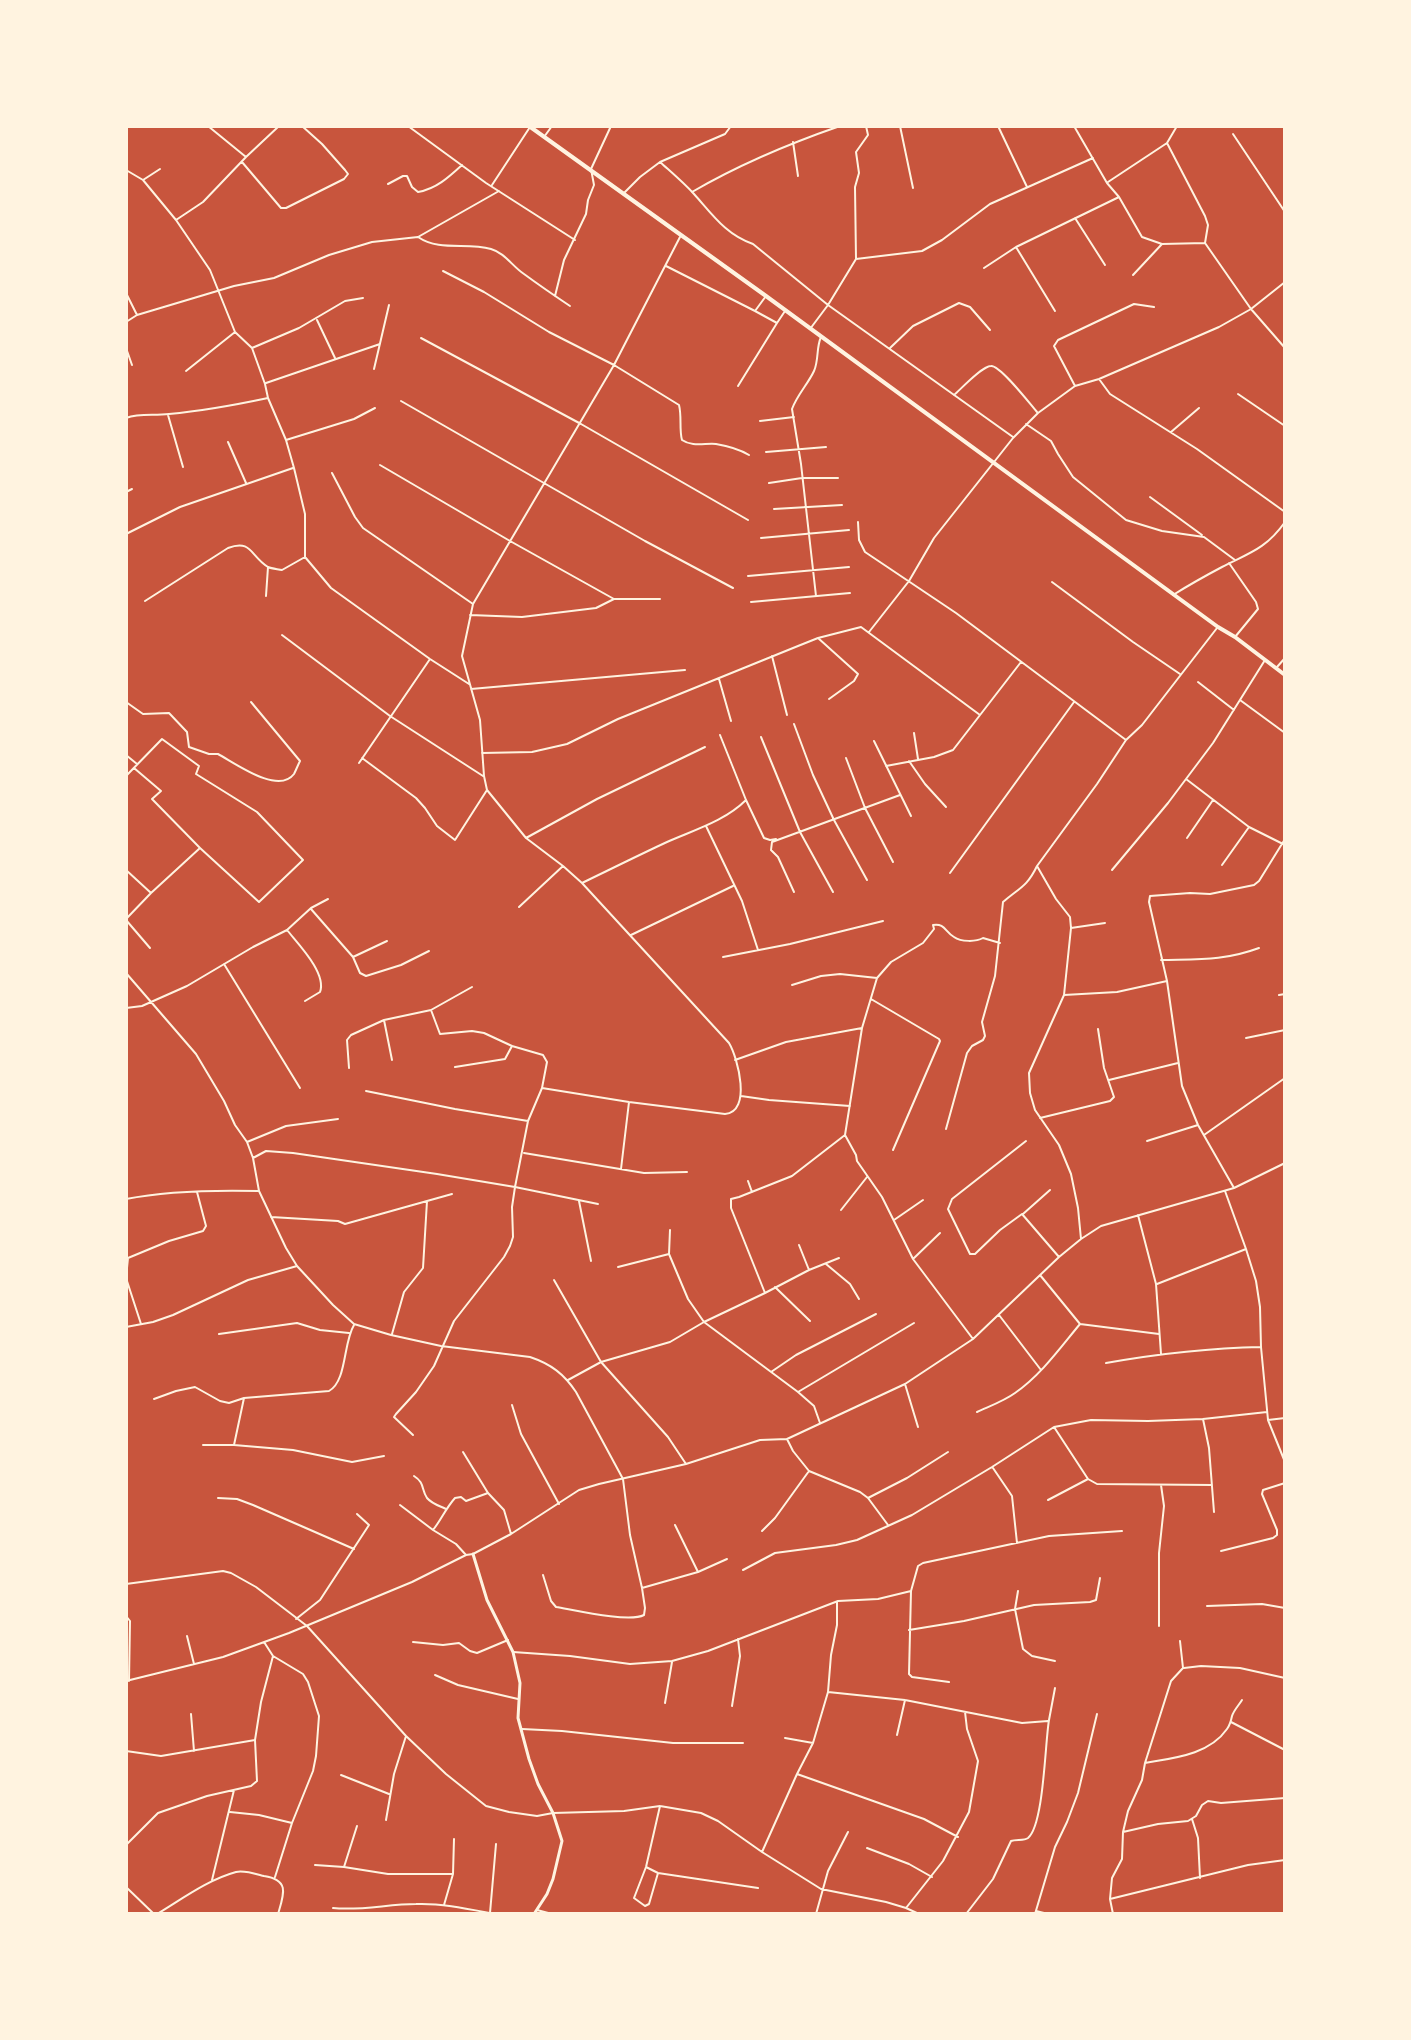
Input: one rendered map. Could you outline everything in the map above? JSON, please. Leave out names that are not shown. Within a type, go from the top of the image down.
[{"type":"main road","points":[[529,126],[1285,675]]},
{"type":"street","points":[[208,126],[246,157]]},
{"type":"street","points":[[176,220],[203,202],[279,126]]},
{"type":"street","points":[[242,162],[281,208],[286,208],[344,179],[348,174],[345,170],[302,126]]},
{"type":"street","points":[[408,126],[491,186],[575,240]]},
{"type":"street","points":[[491,186],[529,126]]},
{"type":"street","points":[[544,137],[552,126]]},
{"type":"street","points":[[555,296],[564,260],[586,214],[594,185],[591,170],[611,126]]},
{"type":"street","points":[[624,194],[640,177],[660,162],[725,134],[731,126]]},
{"type":"street","points":[[692,192],[751,159],[840,126]]},
{"type":"street","points":[[810,329],[828,305],[856,259],[855,187],[859,173],[856,152],[868,135],[866,126]]},
{"type":"street","points":[[900,126],[913,188]]},
{"type":"street","points":[[998,126],[1027,187]]},
{"type":"street","points":[[1074,126],[1142,237],[1162,244],[1205,243]]},
{"type":"street","points":[[1107,183],[1167,143],[1177,126]]},
{"type":"street","points":[[1233,134],[1285,212]]},
{"type":"street","points":[[793,142],[798,176]]},
{"type":"street","points":[[1167,143],[1208,225],[1205,243],[1251,309],[1285,348]]},
{"type":"street","points":[[856,259],[922,251],[942,240],[990,204],[1093,158]]},
{"type":"street","points":[[660,162],[692,192],[728,232],[739,240],[753,244],[828,305],[1013,438]]},
{"type":"street","points":[[388,184],[407,176],[412,188],[418,192],[426,191],[446,180],[462,165]]},
{"type":"street","points":[[143,180],[160,169]]},
{"type":"street","points":[[127,172],[143,180],[176,220],[210,270],[235,332],[252,348],[294,468],[305,514],[305,557],[332,588],[430,659],[469,684]]},
{"type":"street","points":[[126,322],[137,315],[234,286],[274,278],[329,255],[372,242],[418,237],[499,191]]},
{"type":"street","points":[[984,268],[1016,247],[1119,197]]},
{"type":"street","points":[[1076,218],[1105,265]]},
{"type":"street","points":[[542,1088],[725,1114],[735,1110],[741,1096],[735,1060],[729,1043],[582,883],[526,838],[487,790],[480,720],[462,656],[473,604],[614,365],[681,235]]},
{"type":"street","points":[[418,237],[427,243],[438,245],[497,251],[521,273],[570,306]]},
{"type":"street","points":[[1133,275],[1162,244]]},
{"type":"street","points":[[1016,247],[1054,311]]},
{"type":"street","points":[[666,266],[777,323]]},
{"type":"street","points":[[443,271],[520,313],[549,332],[614,365],[679,405],[682,440],[687,443],[725,446],[749,455]]},
{"type":"street","points":[[869,632],[909,581],[934,538],[1013,438],[1038,413],[1075,386],[1099,379],[1173,348],[1251,309],[1285,282]]},
{"type":"street","points":[[126,292],[137,315]]},
{"type":"street","points":[[755,311],[766,296]]},
{"type":"street","points":[[252,348],[317,319],[345,301],[363,298]]},
{"type":"street","points":[[890,348],[914,326],[959,303],[970,307],[990,330]]},
{"type":"street","points":[[1075,386],[1054,346],[1058,340],[1134,304],[1154,307]]},
{"type":"street","points":[[374,369],[389,305]]},
{"type":"street","points":[[738,386],[785,310]]},
{"type":"street","points":[[317,319],[335,358]]},
{"type":"street","points":[[186,371],[235,332]]},
{"type":"street","points":[[816,596],[792,409],[794,401],[813,374],[821,337]]},
{"type":"street","points":[[421,338],[748,519]]},
{"type":"street","points":[[265,384],[380,344]]},
{"type":"street","points":[[126,348],[132,365]]},
{"type":"street","points":[[954,395],[984,369],[991,366],[997,367],[1038,413]]},
{"type":"street","points":[[1099,379],[1110,394],[1171,432],[1285,512]]},
{"type":"street","points":[[1238,394],[1285,426]]},
{"type":"street","points":[[126,418],[133,415],[167,415],[268,399]]},
{"type":"street","points":[[401,401],[645,541],[733,588]]},
{"type":"street","points":[[286,440],[354,419],[375,408]]},
{"type":"street","points":[[1171,432],[1199,408]]},
{"type":"street","points":[[167,415],[183,467]]},
{"type":"street","points":[[760,421],[794,417]]},
{"type":"street","points":[[1026,424],[1051,441],[1073,477],[1126,520],[1162,531],[1204,537]]},
{"type":"street","points":[[228,442],[246,483]]},
{"type":"street","points":[[766,453],[826,447]]},
{"type":"street","points":[[380,465],[510,541],[614,598],[660,599]]},
{"type":"street","points":[[126,534],[180,507],[294,468]]},
{"type":"street","points":[[332,473],[363,528],[473,604]]},
{"type":"street","points":[[769,483],[802,478],[838,478]]},
{"type":"street","points":[[126,492],[132,489]]},
{"type":"street","points":[[1150,497],[1235,560]]},
{"type":"street","points":[[774,509],[842,504]]},
{"type":"street","points":[[858,522],[861,547],[956,613],[1126,740]]},
{"type":"street","points":[[1173,595],[1229,563],[1253,553],[1269,541],[1285,522]]},
{"type":"street","points":[[761,538],[849,530]]},
{"type":"street","points":[[145,601],[228,548],[238,544],[246,546],[268,567],[282,570],[305,557]]},
{"type":"street","points":[[1229,563],[1256,602],[1258,609],[1234,638]]},
{"type":"street","points":[[266,596],[268,567]]},
{"type":"street","points":[[748,576],[849,567]]},
{"type":"street","points":[[1052,582],[1180,674]]},
{"type":"street","points":[[751,602],[850,593]]},
{"type":"street","points":[[470,615],[522,616],[596,608],[614,598]]},
{"type":"street","points":[[482,753],[532,752],[567,744],[618,719],[772,656],[818,638],[857,627],[864,628],[980,715]]},
{"type":"street","points":[[946,1129],[967,1053],[985,1036],[982,1022],[995,976],[1003,902],[1032,877],[1037,866],[1126,740],[1142,725],[1218,627]]},
{"type":"street","points":[[282,634],[390,716],[484,776]]},
{"type":"street","points":[[818,638],[858,674],[854,681],[829,699]]},
{"type":"street","points":[[772,656],[787,715]]},
{"type":"street","points":[[1276,668],[1285,658]]},
{"type":"street","points":[[359,763],[430,659]]},
{"type":"street","points":[[1112,870],[1213,743],[1265,660]]},
{"type":"street","points":[[886,766],[934,757],[953,750],[1021,662]]},
{"type":"street","points":[[471,689],[685,670]]},
{"type":"street","points":[[719,679],[730,721]]},
{"type":"street","points":[[1198,682],[1234,710]]},
{"type":"street","points":[[1240,700],[1285,733]]},
{"type":"street","points":[[126,702],[143,714],[169,713],[187,732],[189,747],[209,754],[218,754],[265,780],[280,783],[293,776],[300,761],[251,702]]},
{"type":"street","points":[[950,873],[1074,702]]},
{"type":"street","points":[[794,724],[813,775],[834,820],[867,880]]},
{"type":"street","points":[[914,734],[918,759]]},
{"type":"street","points":[[720,735],[764,838],[781,839]]},
{"type":"street","points":[[760,737],[800,832],[833,892]]},
{"type":"street","points":[[126,776],[162,739],[199,766],[196,774],[257,812],[303,860],[259,902],[200,849],[152,800],[160,791],[134,768]]},
{"type":"street","points":[[874,741],[911,816]]},
{"type":"street","points":[[526,838],[597,799],[705,747]]},
{"type":"street","points":[[126,755],[137,764]]},
{"type":"street","points":[[362,758],[416,798],[437,826],[455,840],[487,790]]},
{"type":"street","points":[[846,758],[865,808],[893,862]]},
{"type":"street","points":[[909,760],[925,784],[946,807]]},
{"type":"street","points":[[1186,779],[1249,827],[1285,845]]},
{"type":"street","points":[[794,892],[778,857],[771,850],[772,842],[900,795]]},
{"type":"street","points":[[582,883],[706,826],[738,808],[746,800]]},
{"type":"street","points":[[1187,838],[1213,800]]},
{"type":"street","points":[[706,826],[750,921],[758,950]]},
{"type":"street","points":[[1222,865],[1249,827]]},
{"type":"street","points":[[1234,1188],[1203,1135],[1182,1086],[1167,981],[1150,911],[1150,896],[1210,894],[1254,885],[1259,881],[1285,839]]},
{"type":"street","points":[[150,948],[126,920],[151,893],[200,849]]},
{"type":"street","points":[[519,907],[563,866]]},
{"type":"street","points":[[1037,866],[1056,899],[1070,917],[1071,928],[1064,995],[1029,1073],[1030,1093],[1035,1110],[1059,1145],[1071,1174],[1081,1239]]},
{"type":"street","points":[[126,870],[151,893]]},
{"type":"street","points":[[631,935],[733,886]]},
{"type":"street","points":[[126,1008],[142,1006],[187,986],[287,930],[311,908],[328,899]]},
{"type":"street","points":[[311,908],[353,957],[360,973],[366,976],[401,965],[429,951]]},
{"type":"street","points":[[723,957],[883,921]]},
{"type":"street","points":[[1071,928],[1105,923]]},
{"type":"street","points":[[973,1339],[913,1259],[894,1220],[857,1161],[845,1135],[862,1028],[877,978],[891,962],[922,943],[934,929],[933,925],[939,924],[945,927],[954,938],[977,941],[983,938],[1000,943]]},
{"type":"street","points":[[287,930],[309,957],[322,981],[321,992],[305,1001]]},
{"type":"street","points":[[353,957],[387,941]]},
{"type":"street","points":[[1161,960],[1218,959],[1239,956],[1259,948]]},
{"type":"street","points":[[224,964],[300,1088]]},
{"type":"street","points":[[126,973],[196,1054],[224,1101],[235,1125],[247,1142],[253,1158],[259,1191],[286,1248],[297,1266],[333,1305],[354,1324],[441,1346],[530,1357],[551,1365],[568,1380],[623,1479],[630,1534],[642,1588],[644,1615],[639,1618],[615,1616],[556,1607],[551,1601],[543,1575]]},
{"type":"street","points":[[792,986],[821,976],[840,974],[877,978]]},
{"type":"street","points":[[1064,995],[1117,992],[1167,981]]},
{"type":"street","points":[[350,1068],[348,1037],[384,1020],[431,1010],[472,987]]},
{"type":"street","points":[[1279,995],[1285,994]]},
{"type":"street","points":[[871,999],[940,1041],[893,1150]]},
{"type":"street","points":[[413,1435],[394,1417],[434,1366],[454,1320],[504,1257],[510,1246],[513,1237],[512,1207],[528,1121],[542,1088],[547,1062],[545,1057],[539,1053],[512,1046],[491,1035],[472,1031],[440,1034],[431,1010]]},
{"type":"street","points":[[384,1020],[392,1060]]},
{"type":"street","points":[[735,1060],[786,1042],[862,1028]]},
{"type":"street","points":[[1040,1118],[1110,1101],[1114,1097],[1104,1068],[1098,1029]]},
{"type":"street","points":[[1246,1038],[1285,1030]]},
{"type":"street","points":[[455,1067],[505,1059],[512,1046]]},
{"type":"street","points":[[1109,1080],[1178,1063]]},
{"type":"street","points":[[1203,1135],[1285,1078]]},
{"type":"street","points":[[366,1091],[528,1121]]},
{"type":"street","points":[[741,1096],[850,1106]]},
{"type":"street","points":[[621,1169],[629,1102]]},
{"type":"street","points":[[247,1142],[286,1126],[338,1119]]},
{"type":"street","points":[[1148,1141],[1198,1125]]},
{"type":"street","points":[[765,1293],[730,1204],[731,1199],[792,1176],[845,1135]]},
{"type":"street","points":[[1026,1141],[952,1199],[948,1209],[969,1254],[975,1254],[1000,1230],[1023,1214],[1050,1190]]},
{"type":"street","points":[[253,1158],[266,1151],[293,1153],[515,1187],[598,1204]]},
{"type":"street","points":[[522,1152],[644,1173],[687,1172]]},
{"type":"street","points":[[126,1616],[130,1621],[128,1681],[223,1657],[307,1626],[403,1586],[466,1555],[473,1554],[511,1534],[579,1490],[686,1464],[760,1440],[787,1439],[905,1384],[973,1339],[1059,1257],[1101,1226],[1234,1188],[1284,1165]]},
{"type":"street","points":[[841,1209],[868,1176]]},
{"type":"street","points":[[748,1181],[752,1192]]},
{"type":"street","points":[[126,1199],[197,1192],[259,1191]]},
{"type":"street","points":[[1225,1191],[1256,1281],[1268,1420],[1285,1462]]},
{"type":"street","points":[[141,1324],[126,1278],[128,1258],[169,1241],[203,1231],[206,1226],[197,1192]]},
{"type":"street","points":[[271,1217],[339,1221],[345,1224],[452,1194]]},
{"type":"street","points":[[894,1220],[923,1200]]},
{"type":"street","points":[[391,1335],[404,1292],[423,1268],[427,1201]]},
{"type":"street","points":[[579,1201],[591,1261]]},
{"type":"street","points":[[1023,1214],[1059,1257]]},
{"type":"street","points":[[1138,1215],[1156,1284],[1161,1354]]},
{"type":"street","points":[[670,1230],[669,1254],[688,1299],[704,1322],[798,1392],[814,1406],[820,1422]]},
{"type":"street","points":[[913,1259],[940,1233]]},
{"type":"street","points":[[799,1245],[809,1270]]},
{"type":"street","points":[[1156,1284],[1246,1249]]},
{"type":"street","points":[[618,1267],[669,1254]]},
{"type":"street","points":[[568,1380],[601,1362],[670,1342],[704,1322],[809,1270],[839,1258]]},
{"type":"street","points":[[826,1264],[850,1284],[860,1299]]},
{"type":"street","points":[[126,1327],[173,1315],[248,1280],[297,1266]]},
{"type":"street","points":[[1040,1275],[1080,1324],[1159,1334]]},
{"type":"street","points":[[554,1280],[601,1362],[669,1437],[686,1464]]},
{"type":"street","points":[[775,1287],[810,1321]]},
{"type":"street","points":[[771,1372],[796,1355],[876,1314]]},
{"type":"street","points":[[999,1315],[1041,1370]]},
{"type":"street","points":[[219,1334],[297,1323],[320,1330],[349,1333]]},
{"type":"street","points":[[798,1392],[914,1323]]},
{"type":"street","points":[[154,1399],[195,1387],[225,1402],[244,1398],[323,1392],[339,1383],[349,1333],[354,1324]]},
{"type":"street","points":[[977,1412],[1014,1394],[1041,1370],[1080,1324]]},
{"type":"street","points":[[1106,1363],[1225,1347],[1261,1347]]},
{"type":"street","points":[[905,1384],[918,1427]]},
{"type":"street","points":[[234,1445],[244,1398]]},
{"type":"street","points":[[512,1405],[521,1434],[559,1504]]},
{"type":"street","points":[[743,1569],[775,1553],[857,1540],[937,1501],[1054,1427],[1091,1420],[1203,1419],[1267,1412]]},
{"type":"street","points":[[1268,1420],[1285,1418]]},
{"type":"street","points":[[1203,1419],[1209,1448],[1214,1512]]},
{"type":"street","points":[[1054,1427],[1088,1479],[1097,1484],[1212,1485]]},
{"type":"street","points":[[787,1439],[793,1451],[809,1471],[860,1492],[868,1498],[888,1525]]},
{"type":"street","points":[[203,1445],[293,1450],[352,1462],[384,1456]]},
{"type":"street","points":[[463,1452],[488,1493],[504,1510],[511,1534]]},
{"type":"street","points":[[868,1498],[907,1478],[948,1452]]},
{"type":"street","points":[[992,1467],[1012,1496],[1017,1543]]},
{"type":"street","points":[[762,1531],[775,1518],[809,1471]]},
{"type":"street","points":[[414,1476],[421,1481],[426,1497],[432,1503],[446,1509]]},
{"type":"street","points":[[1048,1500],[1088,1479]]},
{"type":"street","points":[[1221,1551],[1277,1535],[1262,1494],[1267,1487],[1285,1484]]},
{"type":"street","points":[[1158,1626],[1159,1553],[1164,1506],[1161,1485]]},
{"type":"street","points":[[433,1530],[455,1498],[461,1497],[466,1501],[488,1493]]},
{"type":"street","points":[[218,1498],[237,1499],[253,1505],[354,1549]]},
{"type":"street","points":[[400,1505],[456,1544],[466,1555]]},
{"type":"street","points":[[296,1619],[320,1600],[369,1525],[357,1514]]},
{"type":"street","points":[[675,1525],[698,1572]]},
{"type":"street","points":[[949,1682],[912,1677],[909,1674],[911,1591],[918,1566],[923,1563],[1049,1536],[1122,1531]]},
{"type":"street","points":[[473,1554],[487,1600],[513,1652],[520,1683],[518,1718],[528,1759],[553,1813],[561,1841],[553,1879],[536,1912],[552,1914]]},
{"type":"street","points":[[642,1588],[698,1572],[727,1559]]},
{"type":"street","points":[[126,1584],[222,1571],[231,1573],[256,1587],[307,1626],[406,1736],[446,1774],[486,1806],[537,1816],[553,1813],[624,1811],[660,1806],[701,1813],[718,1821],[821,1889],[906,1908],[919,1914]]},
{"type":"street","points":[[909,1630],[964,1621],[1034,1605],[1090,1602],[1096,1599],[1100,1578]]},
{"type":"street","points":[[513,1652],[570,1656],[630,1664],[672,1661],[708,1651],[837,1601],[879,1599],[911,1591]]},
{"type":"street","points":[[1018,1591],[1015,1609],[1023,1649],[1032,1656],[1055,1661]]},
{"type":"street","points":[[762,1852],[796,1774],[813,1743],[828,1692],[831,1655],[837,1625],[837,1601]]},
{"type":"street","points":[[1207,1606],[1262,1605],[1285,1608]]},
{"type":"street","points":[[187,1636],[194,1664]]},
{"type":"street","points":[[732,1706],[740,1656],[738,1639]]},
{"type":"street","points":[[413,1642],[443,1645],[459,1643],[477,1653],[508,1640]]},
{"type":"street","points":[[1180,1641],[1183,1668]]},
{"type":"street","points":[[264,1642],[273,1656],[303,1674],[308,1682],[318,1716],[315,1765],[292,1823],[275,1877]]},
{"type":"street","points":[[126,1845],[158,1813],[207,1796],[251,1786],[257,1781],[255,1740],[261,1702],[273,1656]]},
{"type":"street","points":[[665,1703],[672,1661]]},
{"type":"street","points":[[1113,1914],[1110,1899],[1112,1878],[1122,1859],[1123,1832],[1128,1811],[1142,1780],[1145,1763],[1172,1681],[1183,1668],[1201,1666],[1240,1668],[1285,1678]]},
{"type":"street","points":[[435,1675],[458,1685],[518,1700]]},
{"type":"street","points":[[966,1914],[993,1879],[1011,1841],[1029,1838],[1033,1832],[1039,1809],[1048,1721],[1055,1688]]},
{"type":"street","points":[[828,1692],[905,1700],[1022,1723],[1048,1721]]},
{"type":"street","points":[[897,1735],[905,1700]]},
{"type":"street","points":[[1145,1763],[1181,1756],[1203,1749],[1215,1742],[1227,1730],[1242,1700]]},
{"type":"street","points":[[906,1908],[932,1877],[958,1837],[969,1812],[978,1761],[967,1729],[965,1712]]},
{"type":"street","points":[[191,1714],[194,1751]]},
{"type":"street","points":[[1048,1914],[1036,1912],[1055,1847],[1068,1822],[1078,1792],[1097,1714]]},
{"type":"street","points":[[1231,1722],[1285,1750]]},
{"type":"street","points":[[522,1729],[673,1743],[743,1743]]},
{"type":"street","points":[[386,1820],[389,1794],[406,1736]]},
{"type":"street","points":[[785,1738],[813,1743]]},
{"type":"street","points":[[126,1751],[161,1756],[255,1740]]},
{"type":"street","points":[[796,1774],[924,1819],[958,1837]]},
{"type":"street","points":[[341,1775],[389,1794]]},
{"type":"street","points":[[212,1880],[234,1790]]},
{"type":"street","points":[[1123,1832],[1192,1819],[1202,1805],[1208,1801],[1221,1803],[1285,1798]]},
{"type":"street","points":[[658,1873],[651,1901],[645,1906],[634,1898],[646,1867],[660,1806]]},
{"type":"street","points":[[230,1812],[259,1815],[292,1823]]},
{"type":"street","points":[[1192,1819],[1198,1838],[1200,1878]]},
{"type":"street","points":[[344,1867],[357,1826]]},
{"type":"street","points":[[816,1914],[821,1889],[828,1871],[848,1832]]},
{"type":"street","points":[[444,1905],[453,1874],[454,1839]]},
{"type":"street","points":[[490,1913],[496,1844]]},
{"type":"street","points":[[867,1848],[909,1864],[932,1877]]},
{"type":"street","points":[[1110,1899],[1248,1865],[1285,1860]]},
{"type":"street","points":[[315,1865],[388,1874],[453,1874]]},
{"type":"street","points":[[646,1867],[658,1873],[758,1888]]},
{"type":"street","points":[[126,1887],[155,1914],[212,1880],[236,1872],[275,1877],[284,1892],[278,1914]]},
{"type":"street","points":[[333,1908],[356,1912],[384,1905],[419,1904],[444,1905],[495,1914]]}]
